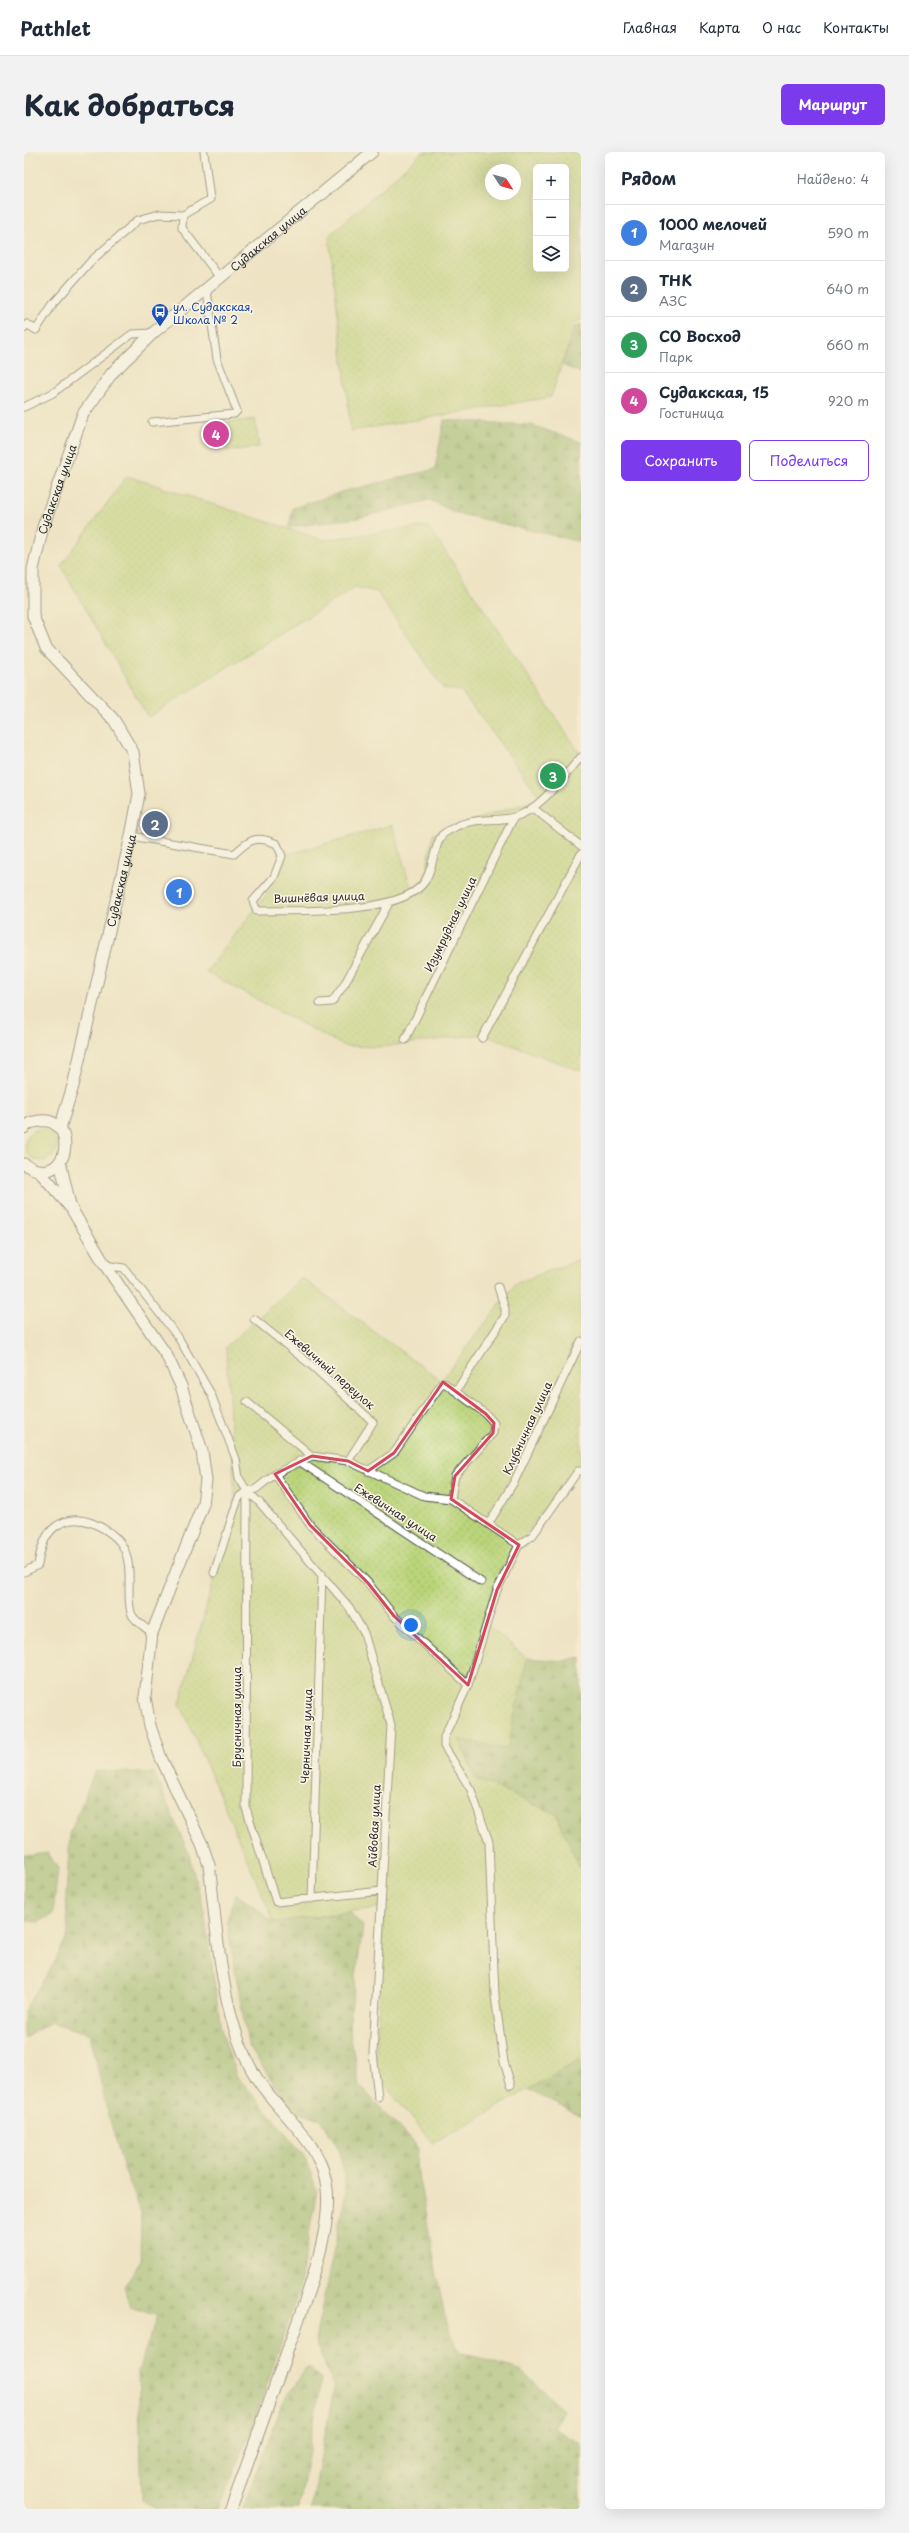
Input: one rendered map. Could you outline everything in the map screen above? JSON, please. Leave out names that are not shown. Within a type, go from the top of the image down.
[{"type":"main road","name":"Судакская улица","points":[[60,1128],[73,1086],[131,836],[139,794],[133,752],[114,720],[46,648],[33,616],[33,569],[43,527],[83,414],[112,373],[153,333],[207,291],[372,152]]},
{"type":"main road","points":[[24,1128],[29,1122],[45,1120],[60,1128],[65,1139],[66,1151],[60,1162],[50,1169],[39,1170],[24,1164]]},
{"type":"main road","points":[[60,1162],[71,1208]]},
{"type":"main road","points":[[39,1170],[71,1208],[105,1265],[151,1330],[181,1386],[202,1451],[206,1480],[202,1504],[152,1633],[145,1697],[150,1726],[161,1758],[202,1844],[209,1865],[227,2002],[244,2052],[256,2077],[309,2142],[319,2163],[327,2188],[327,2216],[311,2282],[231,2509]]},
{"type":"street","points":[[24,328],[27,324],[36,330],[53,304],[91,261],[138,220],[159,214],[183,215],[210,199],[204,152]]},
{"type":"street","points":[[183,215],[182,228],[221,279]]},
{"type":"street","points":[[152,422],[234,414],[237,411],[217,359],[207,291]]},
{"type":"street","points":[[24,408],[53,393],[132,334],[153,333]]},
{"type":"street","points":[[514,817],[533,808],[581,757]]},
{"type":"street","points":[[533,808],[581,846]]},
{"type":"street","name":"Вишнёвая улица","points":[[131,836],[234,854],[249,840],[264,839],[277,844],[282,856],[274,877],[253,901],[257,911],[360,908],[389,903],[413,891],[425,881],[442,835],[457,826],[481,820],[514,817]]},
{"type":"street","name":"Изумрудная улица","points":[[405,1040],[514,817]]},
{"type":"street","points":[[482,1038],[581,854]]},
{"type":"street","points":[[320,1003],[332,1002],[344,985],[389,903]]},
{"type":"street","points":[[105,1265],[124,1268],[178,1337],[211,1394],[236,1459],[239,1478],[247,1491]]},
{"type":"street","points":[[456,1391],[504,1316],[506,1309],[498,1287]]},
{"type":"street","name":"Ежевичный переулок","points":[[254,1319],[311,1365],[374,1422],[348,1461]]},
{"type":"street","name":"Клубничная улица","points":[[489,1523],[514,1482],[581,1342]]},
{"type":"street","points":[[368,1471],[394,1453],[443,1382],[486,1414],[494,1424],[492,1433],[454,1476],[451,1498]]},
{"type":"street","points":[[247,1402],[312,1456]]},
{"type":"street","points":[[214,1573],[240,1496],[247,1491],[256,1489],[275,1474],[312,1456],[348,1461],[424,1496],[451,1498],[520,1546]]},
{"type":"street","name":"Ежевичная улица","points":[[299,1461],[481,1582]]},
{"type":"street","points":[[511,2086],[504,2062],[495,1996],[489,1842],[472,1790],[444,1746],[444,1737],[468,1685],[497,1590],[520,1546],[533,1535],[578,1471],[581,1471]]},
{"type":"street","points":[[275,1474],[310,1525],[368,1583],[394,1616],[468,1685]]},
{"type":"street","name":"Айвовая улица","points":[[247,1491],[259,1502],[349,1607],[364,1633],[391,1725],[373,2053],[378,2096]]},
{"type":"street","name":"Брусничная улица","points":[[247,1491],[246,1808],[276,1902],[312,1899]]},
{"type":"street","points":[[24,1572],[38,1565],[40,1548],[54,1528],[68,1521],[81,1518],[100,1526],[121,1541],[130,1562],[129,1596],[132,1615],[152,1633]]},
{"type":"street","name":"Черничная улица","points":[[312,1899],[322,1574]]},
{"type":"street","points":[[312,1899],[382,1891]]},
{"type":"highlighted area","points":[[443,1382],[486,1414],[494,1423],[493,1433],[455,1476],[451,1499],[519,1545],[497,1590],[468,1685],[394,1616],[368,1583],[310,1525],[275,1474],[312,1456],[348,1461],[368,1471],[394,1453]]},
{"type":"green space","points":[[423,152],[581,152],[581,320],[575,322],[551,397],[351,431],[329,236]]},
{"type":"green space","points":[[581,324],[581,373],[562,365],[576,326]]},
{"type":"green space","points":[[255,419],[259,447],[227,451],[223,423]]},
{"type":"green space","points":[[444,420],[531,425],[581,442],[581,542],[456,513],[430,500],[358,518],[289,527],[293,508],[345,491],[435,469]]},
{"type":"green space","points":[[127,476],[323,540],[428,526],[581,755],[581,1071],[482,1034],[382,1047],[344,1046],[206,972],[276,882],[286,855],[392,825],[411,888],[425,879],[433,834],[541,798],[461,691],[444,689],[377,592],[355,587],[148,717],[61,566]]},
{"type":"green space","points":[[38,1129],[44,1129],[53,1133],[57,1145],[53,1157],[44,1161],[38,1161],[29,1157],[25,1148],[25,1142],[29,1133]]},
{"type":"green space","points":[[581,1259],[581,1472],[573,1472],[513,1551],[483,1622],[527,1658],[507,1749],[459,1739],[476,1779],[556,1814],[581,1871],[581,2059],[433,2144],[375,2073],[384,1907],[274,1922],[180,1703],[235,1502],[226,1347],[302,1278],[441,1381],[516,1283]]},
{"type":"green space","points":[[581,1657],[581,1871],[556,1814],[476,1779],[459,1739],[507,1749],[527,1658],[563,1661]]},
{"type":"green space","points":[[95,1771],[154,1773],[188,1852],[204,1910],[221,2029],[236,2075],[304,2155],[317,2190],[299,2290],[252,2429],[218,2509],[156,2509],[142,2500],[138,2371],[157,2316],[130,2307],[124,2286],[140,2262],[141,2212],[123,2166],[105,2102],[90,2034],[51,2022],[24,2038],[24,2011],[54,1963],[68,1935],[66,1895],[70,1833]]},
{"type":"green space","points":[[48,1853],[58,1868],[53,1914],[38,1922],[24,1921],[24,1856]]},
{"type":"green space","points":[[235,1893],[274,1922],[350,1912],[363,1927],[349,2025],[359,2085],[418,2148],[417,2168],[446,2323],[460,2352],[523,2371],[563,2410],[554,2428],[581,2444],[581,2509],[311,2509],[334,2388],[315,2340],[346,2191],[340,2151],[321,2119],[296,2112],[285,2101],[248,2045],[227,1922]]},
{"type":"green space","points":[[581,2059],[581,2116],[527,2089]]},
{"type":"green space","points":[[307,2367],[321,2379],[299,2509],[242,2509],[283,2403]]},
{"type":"place","name":"ул. Судакская, Школа № 2","points":[[160,327]]},
{"type":"place","name":"Судакская, 15","points":[[216,434]]},
{"type":"place","name":"СО Восход","points":[[553,776]]},
{"type":"place","name":"ТНК","points":[[155,824]]},
{"type":"place","name":"1000 мелочей","points":[[179,892]]}]
